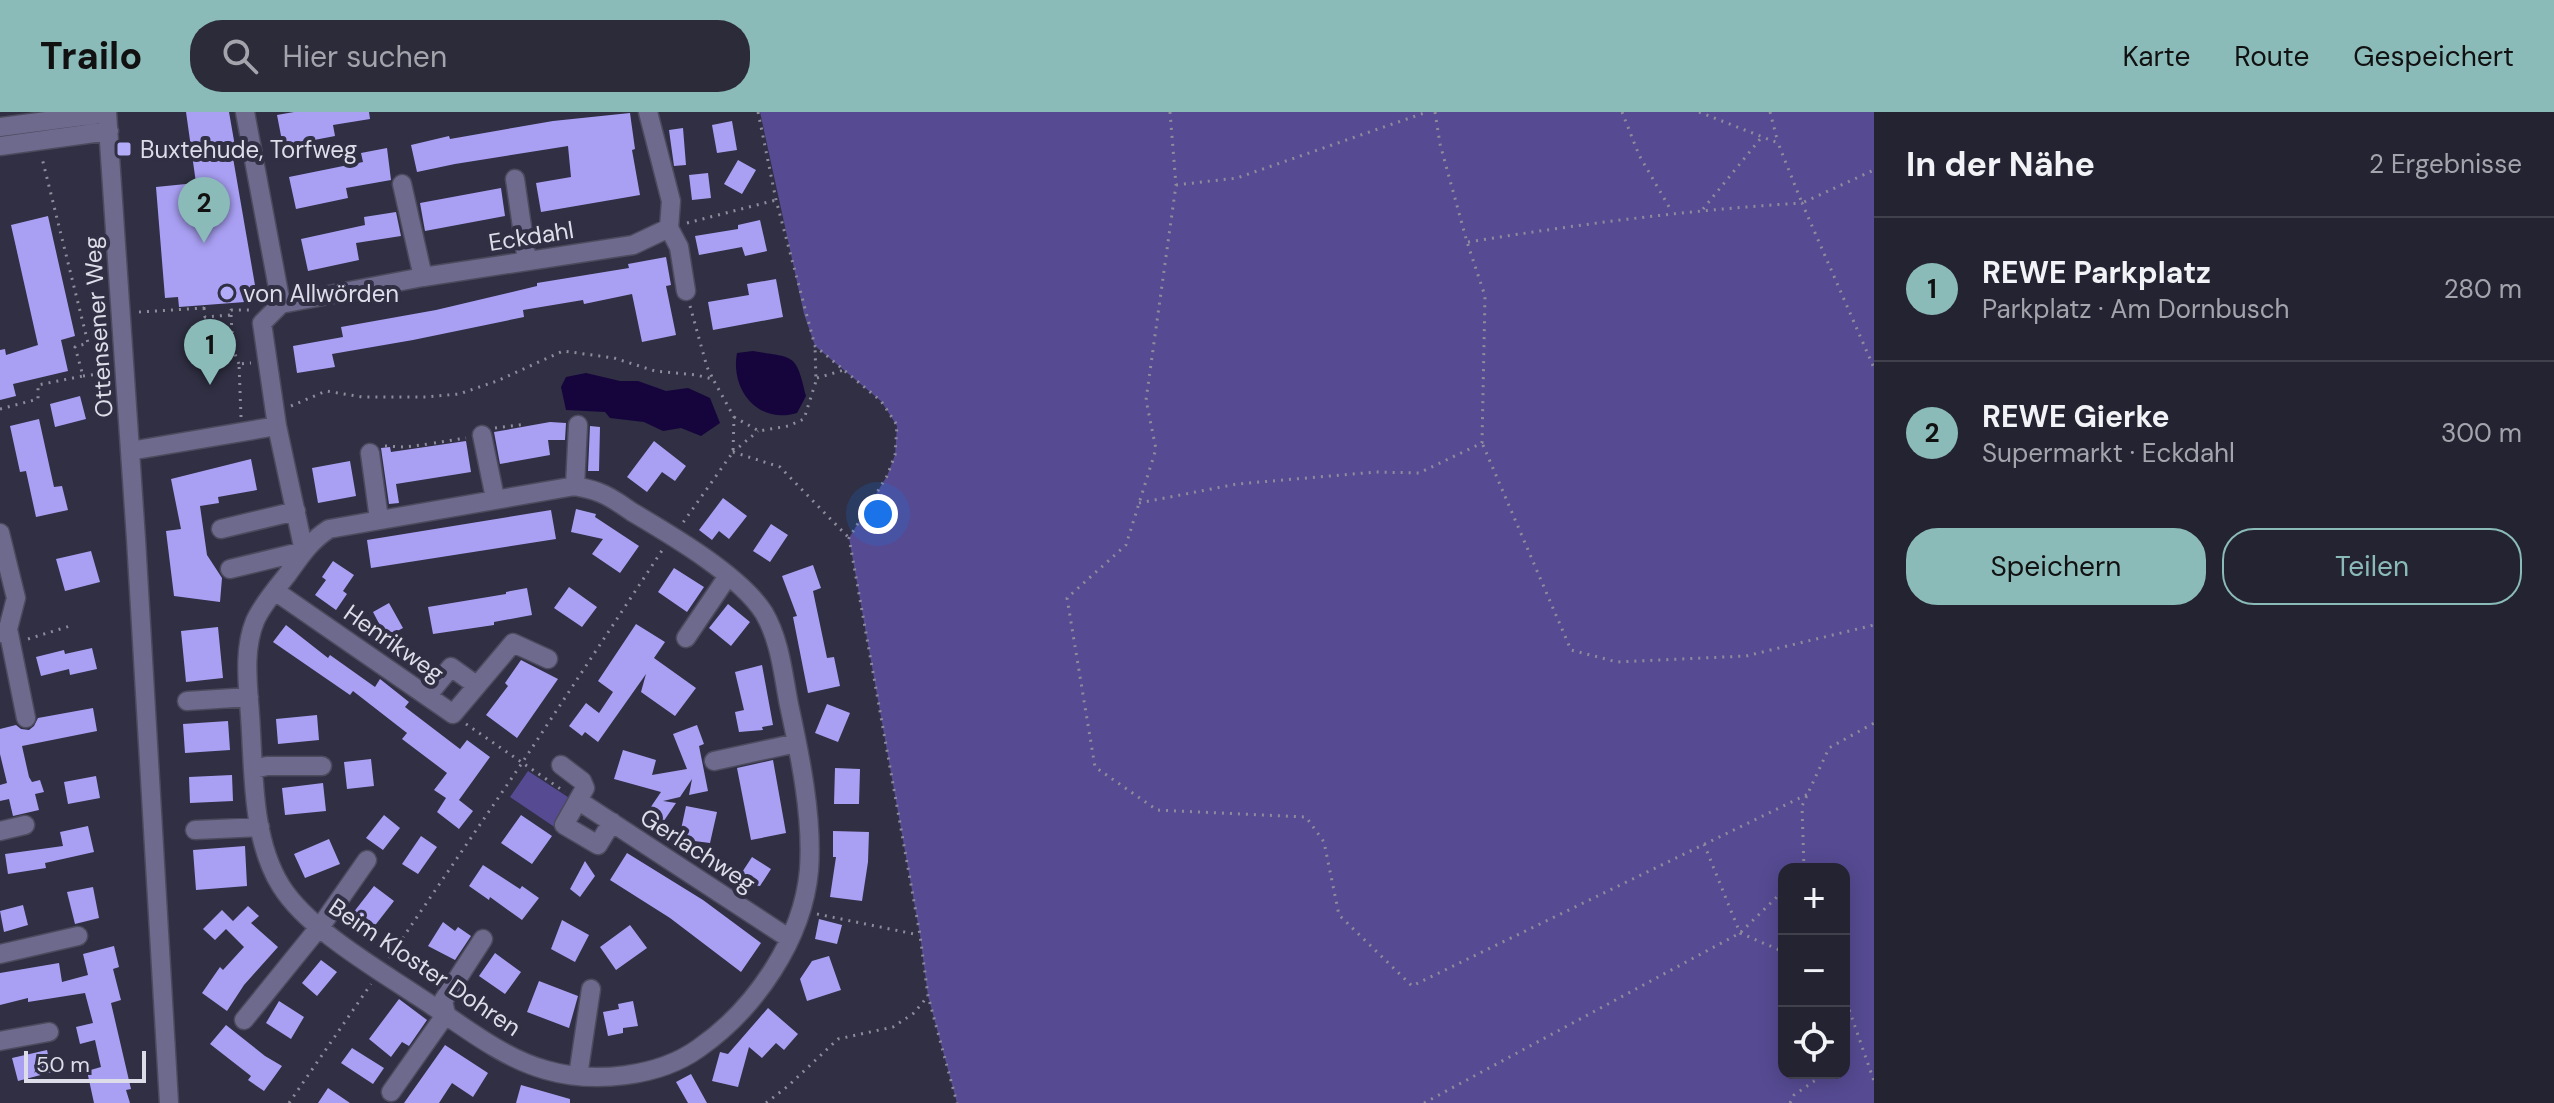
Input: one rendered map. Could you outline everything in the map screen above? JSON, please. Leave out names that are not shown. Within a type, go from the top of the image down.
[{"type":"street","points":[[230,569],[304,551],[276,420],[262,323],[281,304],[245,112]]},
{"type":"street","points":[[648,112],[671,201],[669,228],[679,247],[686,291]]},
{"type":"street","points":[[0,127],[108,119]]},
{"type":"street","points":[[0,146],[108,119]]},
{"type":"street","name":"Ottensener Weg","points":[[108,119],[169,1103]]},
{"type":"street","points":[[515,179],[527,261]]},
{"type":"street","points":[[402,184],[423,277]]},
{"type":"street","name":"Eckdahl","points":[[281,304],[423,277],[633,245],[669,228]]},
{"type":"street","points":[[130,451],[276,420]]},
{"type":"street","points":[[575,486],[578,425]]},
{"type":"street","points":[[482,435],[495,498]]},
{"type":"street","points":[[370,453],[379,519]]},
{"type":"street","name":"Beim Kloster Dohren","points":[[575,486],[599,492],[672,537],[751,595],[774,636],[797,743],[808,823],[809,870],[801,911],[790,939],[759,990],[697,1050],[637,1074],[608,1077],[578,1076],[547,1070],[497,1049],[297,908],[280,884],[269,860],[260,827],[249,697],[247,658],[255,621],[314,538],[329,529],[379,519],[575,486]]},
{"type":"street","points":[[221,529],[296,511]]},
{"type":"street","points":[[0,533],[16,598],[7,635],[26,718]]},
{"type":"street","points":[[686,638],[728,576]]},
{"type":"street","name":"Henrikweg","points":[[275,591],[453,714],[513,643],[548,659]]},
{"type":"street","points":[[428,695],[451,667],[476,685]]},
{"type":"street","points":[[187,701],[249,697]]},
{"type":"street","points":[[714,761],[797,743]]},
{"type":"street","points":[[561,765],[582,781],[585,788],[564,825],[598,845],[612,822]]},
{"type":"street","points":[[254,769],[267,766],[322,766]]},
{"type":"street","name":"Gerlachweg","points":[[579,801],[790,939]]},
{"type":"street","points":[[0,831],[25,825]]},
{"type":"street","points":[[195,830],[260,827]]},
{"type":"street","points":[[244,1020],[367,860]]},
{"type":"street","points":[[0,954],[78,936]]},
{"type":"street","points":[[391,1092],[446,1014],[443,1001],[483,939]]},
{"type":"street","points":[[578,1076],[591,989]]},
{"type":"street","points":[[0,1041],[49,1032]]},
{"type":"path","points":[[289,1103],[380,964],[387,961],[672,537],[733,452],[758,431],[788,426],[804,419],[808,412],[817,378],[815,346],[776,200],[758,112]]},
{"type":"path","points":[[1170,112],[1176,185],[1146,400],[1156,449],[1126,545],[1067,598],[1095,767],[1157,810],[1306,817],[1324,842],[1339,915],[1412,986],[1808,794]]},
{"type":"path","points":[[1176,185],[1237,178],[1427,112]]},
{"type":"path","points":[[1435,112],[1440,144],[1485,296],[1482,443],[1571,650],[1617,662],[1746,656],[1874,625]]},
{"type":"path","points":[[1622,112],[1639,155],[1672,212]]},
{"type":"path","points":[[1699,112],[1778,143]]},
{"type":"path","points":[[1770,112],[1778,143],[1802,203],[1874,368]]},
{"type":"path","points":[[1703,209],[1762,137]]},
{"type":"path","points":[[42,158],[88,343],[75,347],[83,376]]},
{"type":"path","points":[[1467,242],[1672,212],[1802,203],[1874,170]]},
{"type":"path","points":[[669,228],[776,200]]},
{"type":"path","points":[[686,291],[707,367],[734,417],[733,452]]},
{"type":"path","points":[[141,312],[204,307],[205,317],[231,315]]},
{"type":"path","points":[[241,417],[239,364],[233,349],[231,310],[257,312]]},
{"type":"path","points":[[815,346],[881,401],[897,425],[895,455],[887,476],[849,538]]},
{"type":"path","points":[[276,420],[326,391],[362,397],[459,394],[497,381],[563,351],[614,358],[655,371],[713,379]]},
{"type":"path","points":[[239,364],[259,362]]},
{"type":"path","points":[[696,375],[707,367]]},
{"type":"path","points":[[817,378],[844,370]]},
{"type":"path","points":[[0,409],[38,399],[38,385],[106,373]]},
{"type":"path","points":[[734,417],[758,431]]},
{"type":"path","points":[[434,443],[491,433],[490,428],[526,424]]},
{"type":"path","points":[[1139,503],[1237,484],[1376,472],[1419,473],[1482,443]]},
{"type":"path","points":[[370,453],[370,448],[428,444]]},
{"type":"path","points":[[733,452],[780,467],[849,538],[920,935],[928,996],[957,1103]]},
{"type":"path","points":[[7,635],[70,626]]},
{"type":"path","points":[[453,714],[579,801]]},
{"type":"path","points":[[1804,863],[1802,806],[1829,748],[1874,723]]},
{"type":"path","points":[[1704,844],[1740,933],[1778,949]]},
{"type":"path","points":[[1424,1103],[1740,933],[1778,896]]},
{"type":"path","points":[[801,911],[920,935]]},
{"type":"path","points":[[766,1103],[838,1039],[893,1027],[914,1013],[928,996]]},
{"type":"path","points":[[1848,1007],[1874,1081]]},
{"type":"path","points":[[1790,1103],[1794,1095],[1817,1079]]},
{"type":"shaded area","points":[[760,112],[1874,112],[1874,1103],[957,1103],[928,996],[920,935],[849,538],[887,476],[895,455],[897,426],[881,401],[815,346],[804,314]]},
{"type":"shaded area","points":[[753,351],[786,357],[796,365],[806,396],[797,413],[770,414],[750,401],[738,379],[736,366],[737,353]]},
{"type":"shaded area","points":[[586,373],[620,381],[638,381],[666,391],[688,388],[710,398],[720,423],[701,436],[681,428],[663,431],[644,422],[610,418],[605,412],[566,410],[561,387],[566,377]]},
{"type":"shaded area","points":[[528,771],[574,801],[556,828],[510,797]]},
{"type":"building","points":[[186,112],[229,112],[236,152],[232,152],[256,291],[244,292],[245,302],[179,307],[178,297],[165,298],[156,187],[196,183]]},
{"type":"building","points":[[294,112],[369,112],[370,119],[333,125],[335,136],[283,146],[277,115]]},
{"type":"building","points":[[630,113],[635,149],[632,150],[640,195],[541,212],[536,183],[571,177],[568,146],[417,172],[411,145],[449,136],[450,139],[553,121]]},
{"type":"building","points":[[732,121],[737,150],[717,153],[712,125]]},
{"type":"building","points":[[683,128],[686,165],[674,166],[669,130]]},
{"type":"building","points":[[387,148],[391,180],[346,188],[348,198],[296,209],[289,177],[363,162],[361,153]]},
{"type":"building","points":[[738,160],[756,170],[742,194],[724,184]]},
{"type":"building","points":[[708,173],[711,198],[692,200],[689,175]]},
{"type":"building","points":[[501,188],[505,216],[425,231],[420,203]]},
{"type":"building","points":[[396,212],[401,236],[356,243],[359,260],[308,271],[301,239],[365,225],[364,217]]},
{"type":"building","points":[[48,216],[75,336],[61,340],[68,371],[13,384],[16,396],[0,400],[0,350],[5,349],[6,355],[38,345],[11,225]]},
{"type":"building","points":[[760,220],[767,251],[745,256],[742,247],[699,255],[695,236],[738,229],[738,225]]},
{"type":"building","points":[[666,257],[671,285],[666,286],[676,335],[642,342],[632,294],[584,304],[583,300],[523,310],[524,317],[332,354],[335,367],[297,373],[293,346],[343,337],[341,327],[436,310],[537,286],[537,283],[629,268],[628,264]]},
{"type":"building","points":[[776,279],[783,317],[713,330],[708,302],[749,295],[747,284]]},
{"type":"building","points":[[80,396],[86,419],[55,427],[50,404]]},
{"type":"building","points":[[39,419],[54,487],[62,486],[68,510],[36,517],[26,471],[20,472],[10,426]]},
{"type":"building","points":[[550,422],[566,423],[565,440],[548,440],[550,455],[500,464],[494,432]]},
{"type":"building","points":[[590,426],[600,427],[599,471],[588,471]]},
{"type":"building","points":[[466,441],[471,472],[396,484],[399,503],[389,504],[381,448],[390,447],[391,452]]},
{"type":"building","points":[[654,441],[686,466],[675,481],[662,472],[647,492],[627,477]]},
{"type":"building","points":[[251,459],[257,490],[218,497],[219,503],[200,506],[207,555],[222,578],[220,602],[174,596],[166,531],[181,529],[171,479]]},
{"type":"building","points":[[350,461],[356,496],[318,503],[312,468]]},
{"type":"building","points":[[723,498],[747,516],[729,539],[719,531],[712,540],[699,530]]},
{"type":"building","points":[[576,509],[596,514],[595,517],[639,546],[620,573],[592,554],[603,539],[571,532]]},
{"type":"building","points":[[551,510],[556,539],[371,568],[367,540]]},
{"type":"building","points":[[771,524],[788,535],[770,562],[753,551]]},
{"type":"building","points":[[91,551],[100,582],[65,591],[56,559]]},
{"type":"building","points":[[333,561],[354,575],[343,591],[347,594],[336,610],[315,595],[326,580],[322,577]]},
{"type":"building","points":[[813,565],[821,588],[813,591],[827,658],[834,657],[840,686],[808,693],[793,617],[797,616],[782,576]]},
{"type":"building","points":[[674,568],[704,587],[687,612],[658,592]]},
{"type":"building","points":[[569,587],[597,607],[582,627],[554,608]]},
{"type":"building","points":[[527,588],[532,615],[494,622],[494,625],[433,634],[428,607]]},
{"type":"building","points":[[389,603],[403,628],[386,637],[373,612]]},
{"type":"building","points":[[728,604],[750,622],[731,646],[709,628]]},
{"type":"building","points":[[636,624],[665,642],[654,658],[696,688],[675,716],[641,692],[646,674],[598,742],[585,732],[582,736],[569,726],[586,703],[599,713],[613,692],[598,681]]},
{"type":"building","points":[[286,625],[328,658],[330,655],[375,687],[380,679],[409,702],[405,707],[460,749],[467,740],[490,757],[459,800],[473,811],[459,829],[437,812],[446,798],[434,790],[447,773],[402,739],[407,733],[353,691],[350,695],[273,642]]},
{"type":"building","points":[[218,627],[223,678],[186,682],[181,631]]},
{"type":"building","points":[[92,648],[97,669],[70,675],[69,669],[41,676],[36,657],[64,650],[65,654]]},
{"type":"building","points":[[521,660],[558,679],[517,738],[486,715],[508,686],[505,683]]},
{"type":"building","points":[[762,665],[773,725],[762,727],[763,730],[739,732],[735,712],[744,710],[735,672]]},
{"type":"building","points":[[827,704],[850,713],[838,742],[815,733]]},
{"type":"building","points":[[93,708],[97,731],[22,746],[29,777],[32,782],[40,780],[44,792],[35,794],[39,810],[13,816],[9,799],[0,801],[0,785],[7,783],[0,754],[0,729],[16,725],[29,730],[38,718]]},
{"type":"building","points":[[317,715],[319,740],[278,744],[276,719]]},
{"type":"building","points":[[228,721],[230,750],[185,753],[183,724]]},
{"type":"building","points":[[697,725],[704,744],[699,746],[708,791],[689,795],[692,779],[680,797],[663,801],[676,803],[659,828],[644,817],[661,792],[614,779],[623,750],[656,760],[652,775],[687,769],[673,734]]},
{"type":"building","points":[[371,759],[374,786],[347,789],[344,762]]},
{"type":"building","points":[[773,760],[786,833],[751,840],[737,768]]},
{"type":"building","points":[[835,768],[860,769],[859,804],[834,804]]},
{"type":"building","points":[[232,775],[233,801],[190,803],[189,777]]},
{"type":"building","points":[[96,776],[100,798],[68,804],[64,782]]},
{"type":"building","points":[[323,783],[326,811],[285,815],[282,788]]},
{"type":"building","points":[[686,806],[717,812],[710,843],[679,839]]},
{"type":"building","points":[[384,815],[400,828],[383,850],[366,838]]},
{"type":"building","points":[[521,815],[552,836],[532,864],[501,843]]},
{"type":"building","points":[[88,826],[94,852],[45,863],[46,868],[8,874],[5,854],[63,846],[60,832]]},
{"type":"building","points":[[833,831],[869,832],[862,901],[830,897],[836,857],[833,857]]},
{"type":"building","points":[[421,836],[437,847],[418,874],[402,864]]},
{"type":"building","points":[[329,839],[340,864],[305,878],[294,854]]},
{"type":"building","points":[[245,846],[247,886],[196,890],[193,850]]},
{"type":"building","points":[[627,853],[703,900],[761,943],[741,972],[670,918],[610,880]]},
{"type":"building","points":[[752,857],[771,869],[760,886],[735,883]]},
{"type":"building","points":[[585,861],[595,876],[580,897],[570,889]]},
{"type":"building","points":[[483,865],[539,898],[522,920],[469,886]]},
{"type":"building","points":[[374,886],[394,901],[373,928],[353,913]]},
{"type":"building","points":[[93,887],[99,918],[75,924],[67,892]]},
{"type":"building","points":[[23,905],[28,925],[4,932],[0,911]]},
{"type":"building","points":[[248,906],[259,916],[251,923],[278,947],[244,985],[227,1011],[202,993],[220,967],[223,970],[244,947],[226,929],[215,940],[203,929],[222,910],[233,921]]},
{"type":"building","points":[[819,919],[842,925],[837,944],[815,939]]},
{"type":"building","points":[[562,920],[589,935],[575,962],[551,949]]},
{"type":"building","points":[[443,922],[455,931],[458,927],[471,936],[455,960],[428,946]]},
{"type":"building","points":[[630,925],[647,948],[616,970],[600,947]]},
{"type":"building","points":[[114,946],[119,967],[113,969],[121,1000],[111,1003],[131,1089],[126,1090],[130,1103],[94,1103],[87,1071],[101,1067],[95,1040],[80,1044],[76,1027],[93,1023],[85,993],[28,1002],[28,998],[0,1005],[0,973],[59,963],[62,982],[88,975],[83,954]]},
{"type":"building","points":[[495,953],[521,972],[505,994],[479,976]]},
{"type":"building","points":[[829,956],[841,990],[807,1001],[800,979],[812,961]]},
{"type":"building","points":[[321,960],[337,972],[317,996],[302,983]]},
{"type":"building","points":[[539,981],[578,996],[569,1028],[527,1012]]},
{"type":"building","points":[[399,999],[427,1020],[409,1046],[402,1042],[391,1057],[369,1039]]},
{"type":"building","points":[[279,1001],[304,1017],[291,1039],[266,1023]]},
{"type":"building","points":[[633,1001],[638,1026],[623,1028],[623,1033],[608,1036],[603,1012],[619,1009],[618,1004]]},
{"type":"building","points":[[768,1008],[798,1034],[784,1050],[776,1043],[762,1058],[749,1047],[738,1087],[712,1081],[720,1052],[728,1054]]},
{"type":"building","points":[[226,1025],[282,1066],[264,1091],[248,1080],[251,1076],[210,1044]]},
{"type":"building","points":[[445,1045],[488,1073],[473,1097],[452,1083],[439,1103],[404,1103]]},
{"type":"building","points":[[352,1048],[384,1068],[373,1084],[341,1063]]},
{"type":"building","points":[[47,1050],[52,1072],[18,1081],[12,1058]]},
{"type":"building","points":[[691,1074],[707,1103],[688,1103],[676,1082]]},
{"type":"building","points":[[521,1085],[570,1099],[570,1103],[516,1103]]},
{"type":"building","points":[[328,1088],[350,1103],[318,1103]]},
{"type":"place","name":"Buxtehude, Torfweg","points":[[124,149]]},
{"type":"place","name":"REWE Gierke","points":[[204,243]]},
{"type":"place","name":"von Allwörden","points":[[227,293]]},
{"type":"place","name":"REWE Parkplatz","points":[[210,385]]}]
